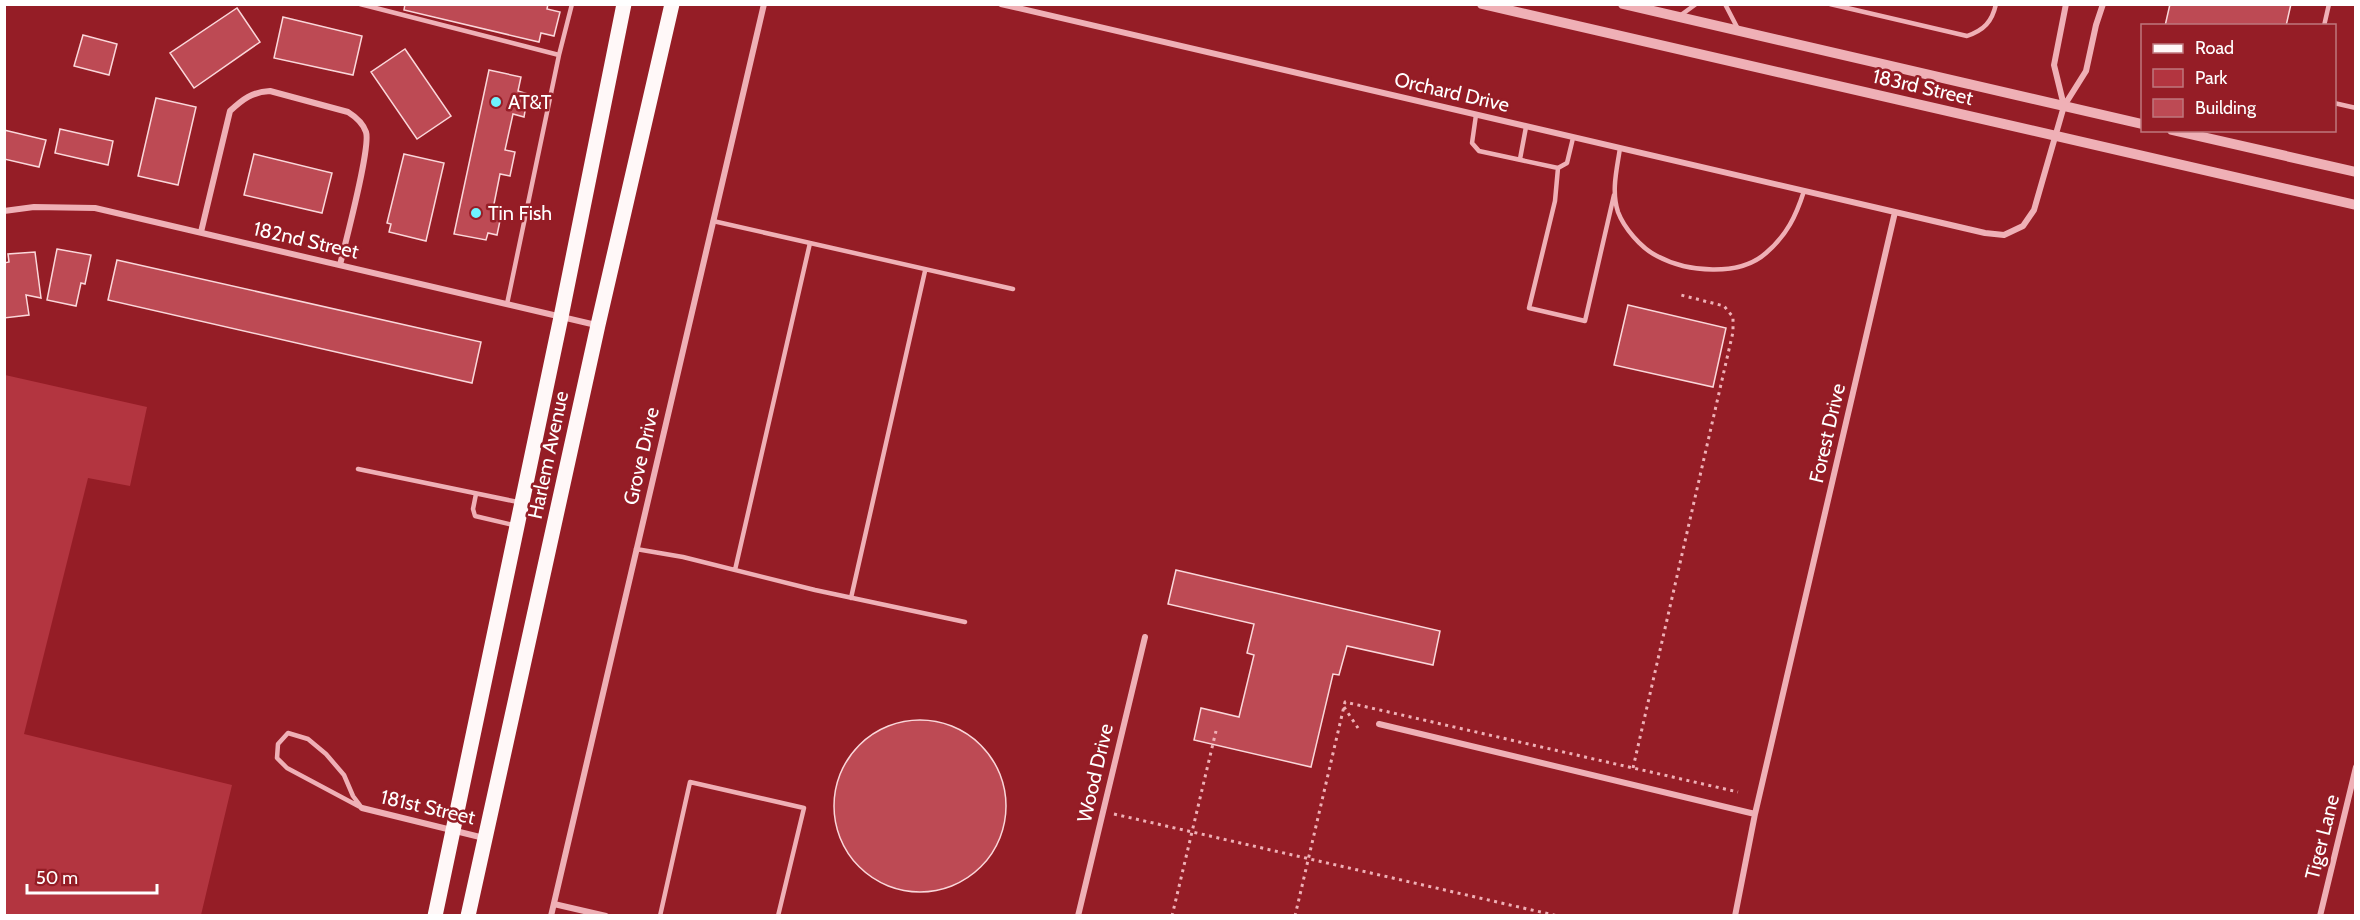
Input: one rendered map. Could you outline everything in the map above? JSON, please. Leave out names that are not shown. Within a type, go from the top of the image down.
[{"type":"main road","name":"Harlem Avenue","points":[[435,915],[624,4]]},
{"type":"main road","name":"Harlem Avenue","points":[[468,915],[598,325],[672,4]]},
{"type":"street","name":"Grove Drive","points":[[551,915],[764,4]]},
{"type":"street","name":"Orchard Drive","points":[[1001,4],[1894,212]]},
{"type":"street","name":"183rd Street","points":[[1482,4],[2355,205]]},
{"type":"street","name":"183rd Street","points":[[1623,4],[2141,124]]},
{"type":"street","points":[[2064,106],[2054,65],[2066,4]]},
{"type":"street","points":[[1894,212],[1985,233],[2004,235],[2023,226],[2034,210],[2064,106],[2086,71],[2103,4]]},
{"type":"street","points":[[201,232],[230,111],[243,98],[257,92],[270,91],[348,112],[357,118],[367,134],[366,153],[340,265]]},
{"type":"street","points":[[2181,132],[2355,172]]},
{"type":"street","name":"182nd Street","points":[[4,211],[34,207],[95,208],[598,325]]},
{"type":"street","name":"Forest Drive","points":[[1735,915],[1755,814],[1894,212]]},
{"type":"street","name":"Wood Drive","points":[[1078,915],[1145,637]]},
{"type":"street","points":[[1379,724],[1755,814]]},
{"type":"street","name":"Tiger Lane","points":[[2320,915],[2355,767]]},
{"type":"street","name":"181st Street","points":[[363,808],[485,838]]},
{"type":"street","points":[[554,904],[606,915]]},
{"type":"lane","points":[[360,4],[560,55]]},
{"type":"lane","points":[[507,304],[572,4]]},
{"type":"lane","points":[[1678,17],[1696,4]]},
{"type":"lane","points":[[1725,4],[1740,31]]},
{"type":"lane","points":[[1830,4],[1967,36],[1983,30],[1994,15],[1996,4]]},
{"type":"lane","points":[[2325,24],[2330,4]]},
{"type":"lane","points":[[2336,103],[2355,108]]},
{"type":"lane","points":[[1476,115],[1472,137],[1479,151],[1558,168],[1567,163],[1573,138]]},
{"type":"lane","points":[[1520,159],[1526,127]]},
{"type":"lane","points":[[1558,168],[1555,201],[1529,308],[1585,321],[1614,195],[1620,148]]},
{"type":"lane","points":[[1614,195],[1618,213],[1636,240],[1656,256],[1682,265],[1717,270],[1742,266],[1765,254],[1796,218],[1804,191]]},
{"type":"lane","points":[[713,220],[925,271],[1013,289]]},
{"type":"lane","points":[[735,570],[810,243]]},
{"type":"lane","points":[[851,598],[925,271]]},
{"type":"lane","points":[[358,469],[521,503]]},
{"type":"lane","points":[[476,494],[473,509],[476,516],[516,526]]},
{"type":"lane","points":[[636,549],[965,622]]},
{"type":"lane","points":[[288,733],[308,739],[326,754],[344,775],[353,796],[363,808],[287,768],[277,758],[278,744],[288,733]]},
{"type":"lane","points":[[660,915],[690,782],[804,808],[778,915]]},
{"type":"path","points":[[1633,768],[1733,332],[1733,318],[1724,306],[1681,295]]},
{"type":"path","points":[[1295,915],[1345,702],[1738,792]]},
{"type":"path","points":[[1344,706],[1358,728]]},
{"type":"path","points":[[1172,915],[1216,731]]},
{"type":"path","points":[[1114,814],[1558,915]]},
{"type":"green space","points":[[5,375],[147,407],[130,486],[88,478],[24,734],[232,785],[201,915],[5,915]]},
{"type":"building","points":[[405,4],[548,4],[547,9],[560,12],[554,36],[541,33],[539,42],[404,10]]},
{"type":"building","points":[[2170,4],[2291,4],[2286,24],[2165,24]]},
{"type":"building","points":[[237,8],[260,42],[194,88],[170,53]]},
{"type":"building","points":[[283,17],[362,36],[353,75],[274,58]]},
{"type":"building","points":[[83,35],[117,44],[109,75],[74,66]]},
{"type":"building","points":[[405,49],[451,116],[417,139],[371,72]]},
{"type":"building","points":[[489,70],[521,77],[518,91],[528,94],[524,117],[513,114],[505,150],[515,152],[510,176],[500,174],[493,209],[502,211],[497,235],[488,233],[486,240],[454,234]]},
{"type":"building","points":[[156,98],[196,107],[178,185],[138,176]]},
{"type":"building","points":[[60,129],[113,141],[108,165],[55,153]]},
{"type":"building","points":[[4,130],[46,140],[39,167],[4,159]]},
{"type":"building","points":[[254,154],[332,173],[322,213],[244,195]]},
{"type":"building","points":[[404,154],[444,163],[426,241],[389,232],[391,224],[387,223]]},
{"type":"building","points":[[57,249],[91,255],[85,284],[81,283],[76,306],[47,300]]},
{"type":"building","points":[[35,252],[41,298],[26,295],[29,315],[4,318],[4,263],[9,262],[8,254]]},
{"type":"building","points":[[117,260],[481,342],[472,383],[108,300]]},
{"type":"building","points":[[1628,305],[1726,328],[1713,387],[1614,365]]},
{"type":"building","points":[[1176,570],[1440,631],[1433,665],[1347,646],[1339,675],[1333,674],[1311,767],[1194,740],[1201,708],[1239,717],[1254,655],[1247,653],[1254,624],[1168,604]]},
{"type":"building","points":[[920,720],[937,721],[953,726],[968,734],[981,745],[992,758],[1000,773],[1005,789],[1005,823],[1000,839],[992,854],[981,867],[968,878],[953,886],[937,891],[920,892],[903,891],[887,886],[872,878],[859,867],[848,854],[840,839],[835,823],[834,806],[835,789],[840,773],[848,758],[859,745],[872,734],[887,726],[903,721]]},
{"type":"place","name":"AT&T","points":[[496,102]]},
{"type":"place","name":"Tin Fish","points":[[476,213]]}]
